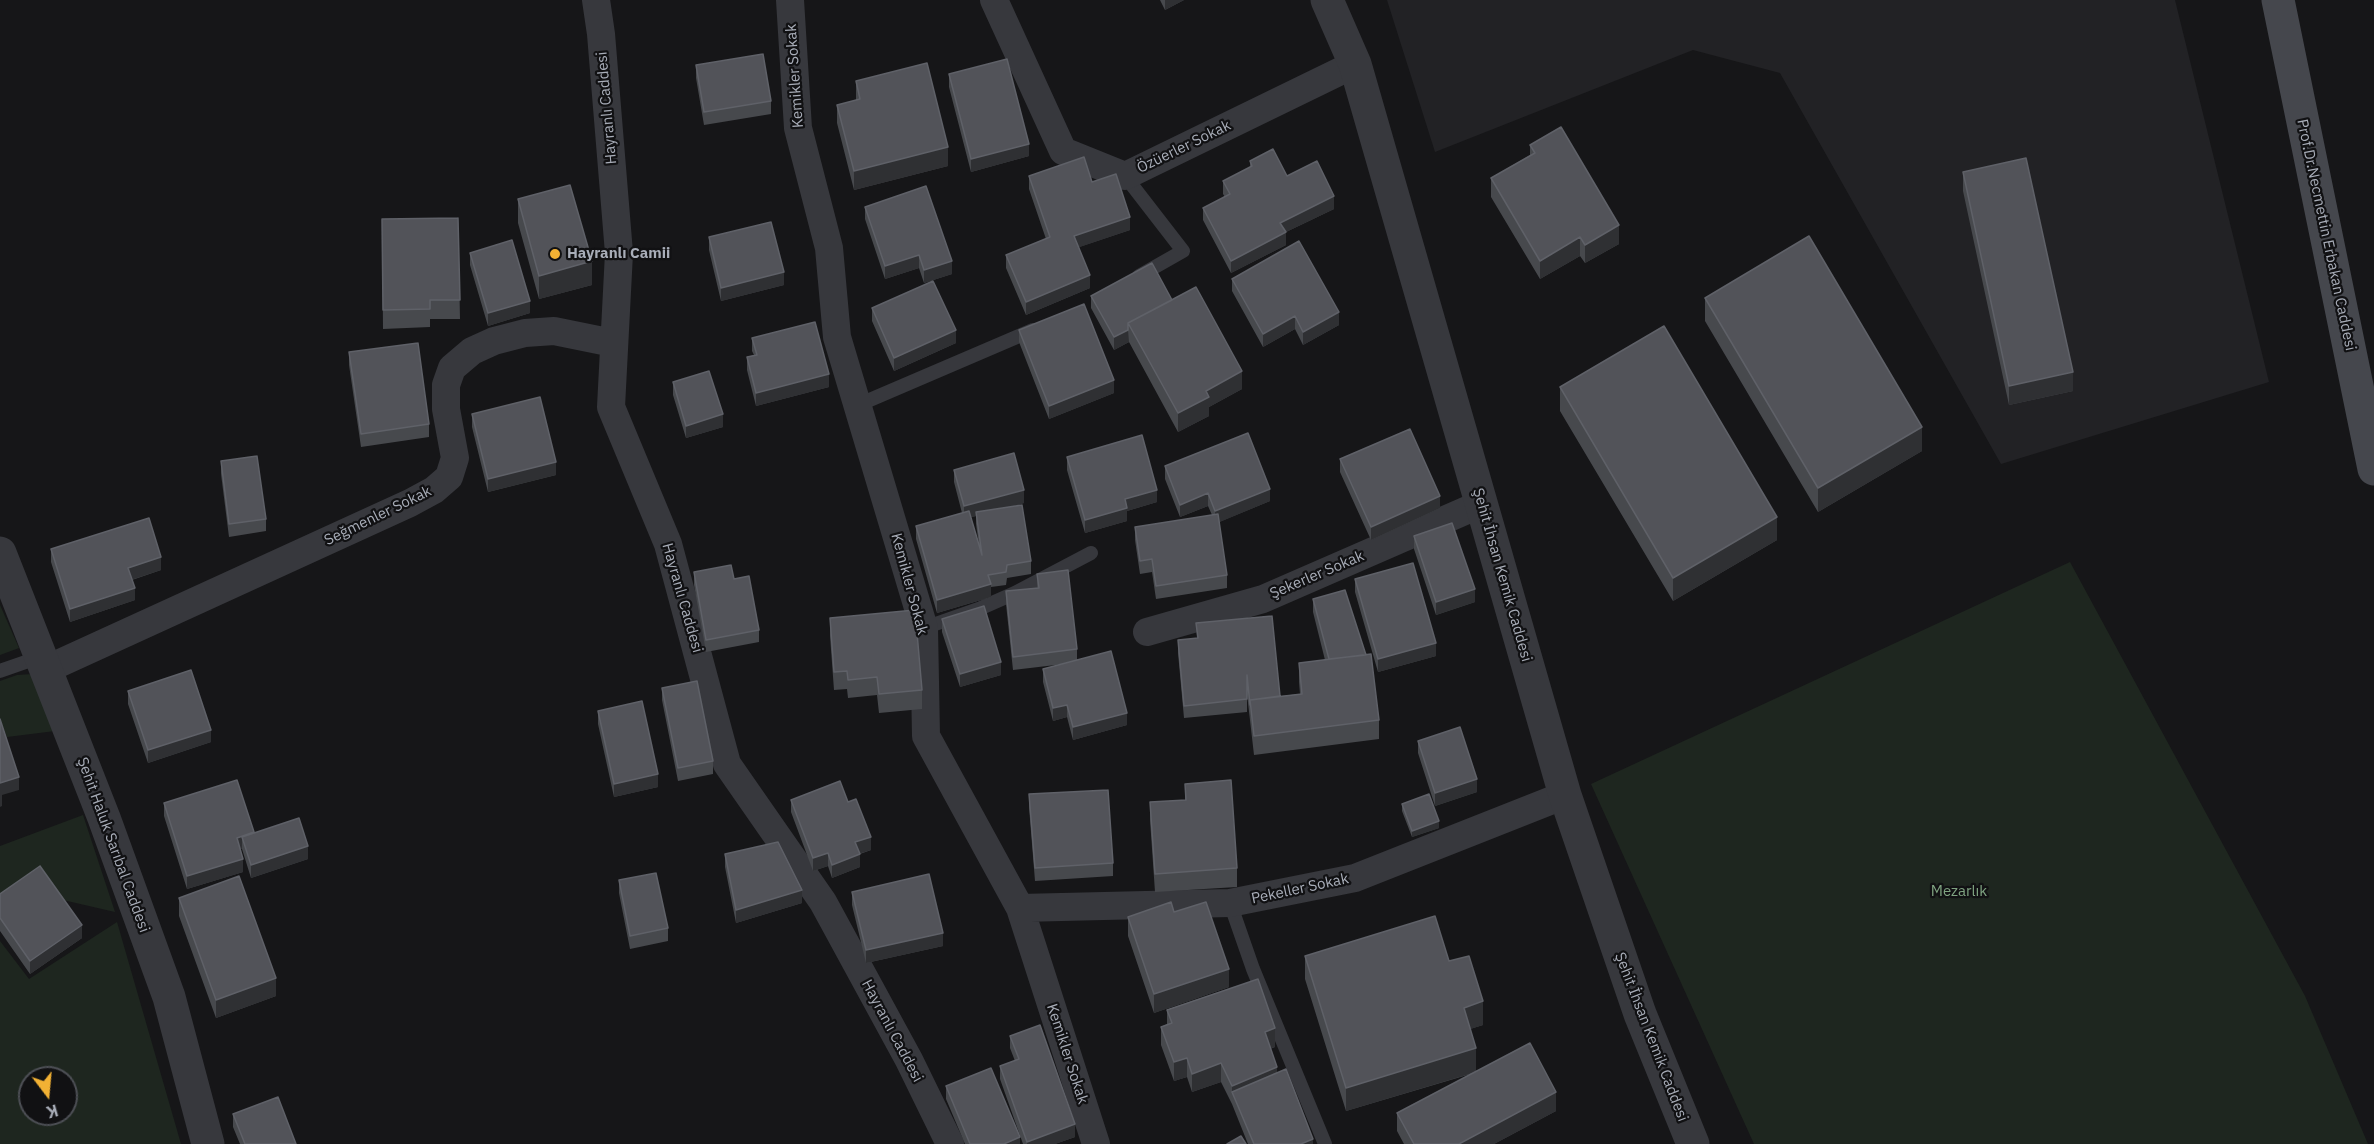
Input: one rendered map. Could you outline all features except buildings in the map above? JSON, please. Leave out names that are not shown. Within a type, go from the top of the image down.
[{"type":"main road","name":"Prof.Dr.Necmettin Erbakan Caddesi","points":[[2278,0],[2374,470]]},
{"type":"street","name":"Hayranlı Caddesi","points":[[596,0],[601,34],[619,253],[610,407],[668,544],[727,764],[823,902],[909,1060],[950,1144]]},
{"type":"street","name":"Kemikler Sokak","points":[[790,0],[798,128],[829,248],[837,337],[924,628],[926,736],[1020,908],[1096,1144]]},
{"type":"street","name":"Özüerler Sokak","points":[[994,0],[1063,151],[1125,176],[1355,64]]},
{"type":"street","name":"Şehit İhsan Kemik Caddesi","points":[[1327,0],[1355,64],[1565,795],[1640,1014],[1693,1144]]},
{"type":"street","name":"Seğmenler Sokak","points":[[45,663],[410,503],[434,490],[449,477],[455,458],[446,409],[446,385],[452,368],[472,351],[494,340],[535,332],[554,332],[613,343]]},
{"type":"street","name":"Şekerler Sokak","points":[[1147,632],[1263,599],[1481,504]]},
{"type":"street","name":"Şehit Haluk Sarıbal Caddesi","points":[[0,553],[104,818],[169,997],[208,1144]]},
{"type":"street","name":"Pekeller Sokak","points":[[1020,908],[1230,903],[1355,878],[1565,795]]},
{"type":"lane","points":[[1125,176],[1183,251],[1131,280]]},
{"type":"lane","points":[[858,405],[1049,322]]},
{"type":"lane","points":[[924,628],[1015,593],[1091,553]]},
{"type":"lane","points":[[0,671],[45,663]]},
{"type":"lane","points":[[1230,903],[1253,969],[1325,1144]]},
{"type":"shaded area","points":[[1387,0],[2175,0],[2269,382],[2001,464],[1780,73],[1693,50],[1435,152]]},
{"type":"green space","name":"Mezarlık","points":[[2070,562],[2305,996],[2368,1144],[1754,1144],[1591,784]]},
{"type":"green space","points":[[0,605],[19,648],[0,655]]},
{"type":"green space","points":[[33,674],[55,731],[7,737],[0,719],[0,681],[17,675]]},
{"type":"green space","points":[[83,815],[115,912],[63,900],[0,900],[0,846]]},
{"type":"green space","points":[[117,922],[181,1144],[0,1144],[0,941],[29,979]]},
{"type":"place","name":"Hayranlı Camii","points":[[555,254]]}]
